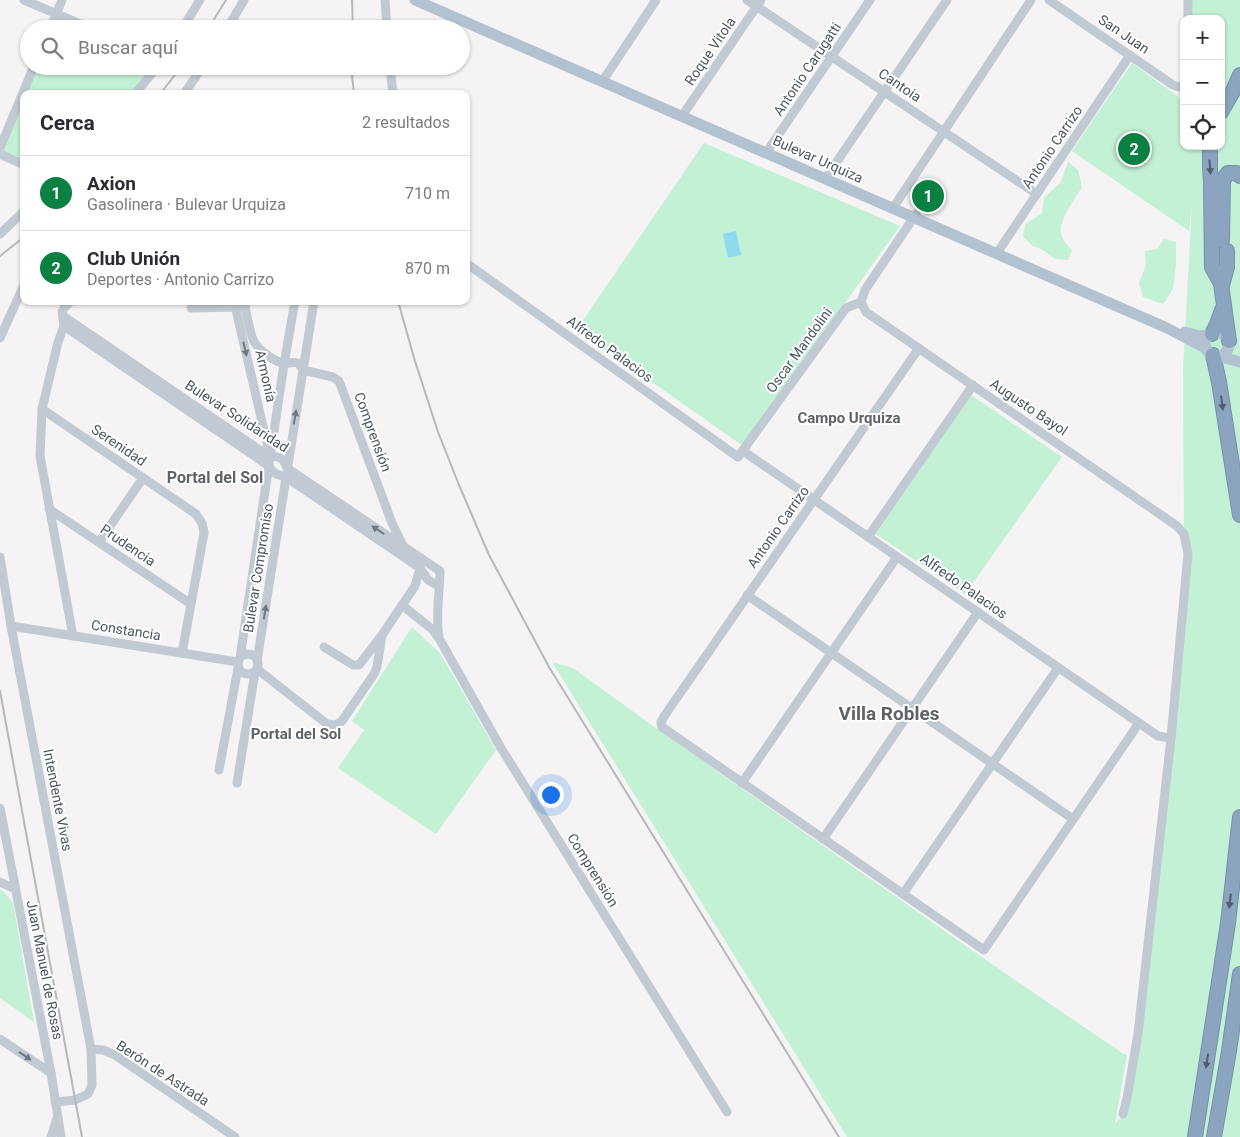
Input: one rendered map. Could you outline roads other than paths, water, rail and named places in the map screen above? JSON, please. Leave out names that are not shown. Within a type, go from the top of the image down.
[{"type":"highway","points":[[1225,105],[1240,75]]},
{"type":"highway","points":[[1210,150],[1209,156],[1226,227],[1217,266],[1222,285],[1229,342]]},
{"type":"highway","points":[[1222,285],[1212,267],[1217,191],[1228,173],[1232,172],[1240,176]]},
{"type":"highway","points":[[1211,334],[1224,304]]},
{"type":"highway","points":[[1212,353],[1219,382],[1240,515]]},
{"type":"highway","points":[[1195,1137],[1228,923],[1240,817]]},
{"type":"highway","points":[[1214,1137],[1240,974]]},
{"type":"main road","name":"Bulevar Urquiza","points":[[415,0],[463,20]]},
{"type":"main road","name":"Bulevar Urquiza","points":[[430,0],[1167,328],[1212,353],[1240,362]]},
{"type":"main road","name":"Bulevar Urquiza","points":[[470,23],[604,79]]},
{"type":"main road","name":"Bulevar Urquiza","points":[[998,252],[1189,334],[1200,336],[1211,334]]},
{"type":"main road","points":[[1229,342],[1227,351],[1224,354],[1212,353],[1206,342],[1211,334],[1222,333],[1240,356]]},
{"type":"street","points":[[24,0],[70,20]]},
{"type":"street","points":[[54,20],[62,0]]},
{"type":"street","points":[[188,20],[200,0]]},
{"type":"street","points":[[232,20],[244,0]]},
{"type":"street","points":[[385,0],[386,20]]},
{"type":"street","points":[[604,79],[656,0]]},
{"type":"street","name":"Cantoia","points":[[748,0],[759,3],[832,56],[1037,194]]},
{"type":"street","name":"Antonio Carugatti","points":[[768,151],[870,0]]},
{"type":"street","points":[[827,177],[947,0]]},
{"type":"street","points":[[894,207],[1031,0]]},
{"type":"street","name":"San Juan","points":[[1049,0],[1173,85],[1180,87]]},
{"type":"street","points":[[1187,1],[1188,15]]},
{"type":"street","name":"Roque Vitola","points":[[684,114],[759,3]]},
{"type":"street","name":"Antonio Carrizo","points":[[998,252],[1130,55]]},
{"type":"street","points":[[24,90],[30,75]]},
{"type":"street","points":[[138,90],[151,75]]},
{"type":"street","points":[[190,90],[198,75]]},
{"type":"street","points":[[391,75],[393,90]]},
{"type":"street","points":[[0,148],[20,100]]},
{"type":"street","points":[[0,154],[20,163]]},
{"type":"street","points":[[0,234],[20,215]]},
{"type":"street","points":[[861,302],[865,290],[915,215]]},
{"type":"street","name":"Alfredo Palacios","points":[[470,265],[741,454],[813,499],[1158,736],[1171,738]]},
{"type":"street","points":[[0,338],[20,292]]},
{"type":"street","name":"Augusto Bayol","points":[[861,302],[866,312],[1177,526],[1184,534],[1188,554],[1171,738]]},
{"type":"street","name":"Oscar Mandolini","points":[[741,454],[846,308],[861,302]]},
{"type":"street","points":[[67,305],[62,312],[64,326],[58,342],[42,409],[40,456],[73,636]]},
{"type":"street","points":[[191,308],[224,305]]},
{"type":"street","name":"Armonía","points":[[235,305],[270,461]]},
{"type":"street","name":"Armonía","points":[[245,305],[254,342],[262,352],[284,364]]},
{"type":"street","name":"Bulevar Compromiso","points":[[219,770],[239,663],[294,305]]},
{"type":"street","name":"Bulevar Compromiso","points":[[237,782],[313,305]]},
{"type":"street","name":"Bulevar Solidaridad","points":[[63,316],[270,461],[276,475],[287,473],[440,571],[439,586],[428,580],[420,568],[287,473],[284,461],[280,458],[275,456],[270,461]]},
{"type":"street","name":"Bulevar Solidaridad","points":[[64,326],[270,461]]},
{"type":"street","name":"Antonio Carrizo","points":[[742,783],[662,727],[661,722],[813,499],[919,348]]},
{"type":"street","name":"Comprensión","points":[[284,364],[294,362],[300,365],[303,370],[339,381],[392,523],[404,548]]},
{"type":"street","points":[[868,537],[973,386]]},
{"type":"street","name":"Serenidad","points":[[42,409],[196,514],[202,523],[204,532],[191,604]]},
{"type":"street","points":[[99,542],[143,478]]},
{"type":"street","name":"Prudencia","points":[[49,509],[191,604]]},
{"type":"street","name":"Intendente Vivas","points":[[0,557],[10,626],[91,1048]]},
{"type":"street","points":[[324,647],[353,665],[359,666],[415,586],[420,568],[418,557]]},
{"type":"street","points":[[897,557],[742,783],[984,950],[1139,723]]},
{"type":"street","name":"Comprensión","points":[[439,586],[437,625],[440,640]]},
{"type":"street","points":[[747,595],[1073,819]]},
{"type":"street","points":[[182,653],[191,604]]},
{"type":"street","name":"Comprensión","points":[[402,605],[433,630],[440,640],[501,748],[727,1112]]},
{"type":"street","points":[[823,839],[978,612]]},
{"type":"street","name":"Constancia","points":[[10,626],[239,663]]},
{"type":"street","points":[[256,667],[328,724],[336,725],[342,721],[374,674],[377,667],[382,635]]},
{"type":"street","points":[[246,654],[249,654],[256,658],[256,667],[252,674],[246,675],[240,671],[239,663],[246,654]]},
{"type":"street","points":[[903,894],[1058,668]]},
{"type":"street","points":[[1123,1114],[1138,1034],[1171,738]]},
{"type":"street","name":"Juan Manuel de Rosas","points":[[0,808],[51,1073],[61,1137]]},
{"type":"street","points":[[0,882],[16,888]]},
{"type":"street","points":[[0,1039],[51,1073]]},
{"type":"street","points":[[55,1102],[76,1100],[88,1094],[92,1085],[91,1048]]},
{"type":"street","name":"Berón de Astrada","points":[[91,1048],[115,1055],[236,1137]]},
{"type":"street","points":[[51,1137],[58,1116]]},
{"type":"water","points":[[736,231],[741,255],[728,258],[723,234]]},
{"type":"railway","points":[[214,20],[226,0]]},
{"type":"railway","points":[[352,0],[353,20]]},
{"type":"railway","points":[[163,90],[175,75]]},
{"type":"railway","points":[[352,75],[354,90]]},
{"type":"railway","points":[[0,256],[20,240]]},
{"type":"railway","points":[[399,305],[438,432],[489,555],[549,667],[839,1137]]},
{"type":"railway","points":[[0,691],[82,1137]]},
{"type":"place","name":"Club Unión","points":[[1134,149]]},
{"type":"place","name":"Axion","points":[[928,196]]},
{"type":"district","name":"Campo Urquiza","points":[[849,418]]},
{"type":"district","name":"Portal del Sol","points":[[215,477]]},
{"type":"district","name":"Villa Robles","points":[[889,713]]},
{"type":"district","name":"Portal del Sol","points":[[296,734]]}]
